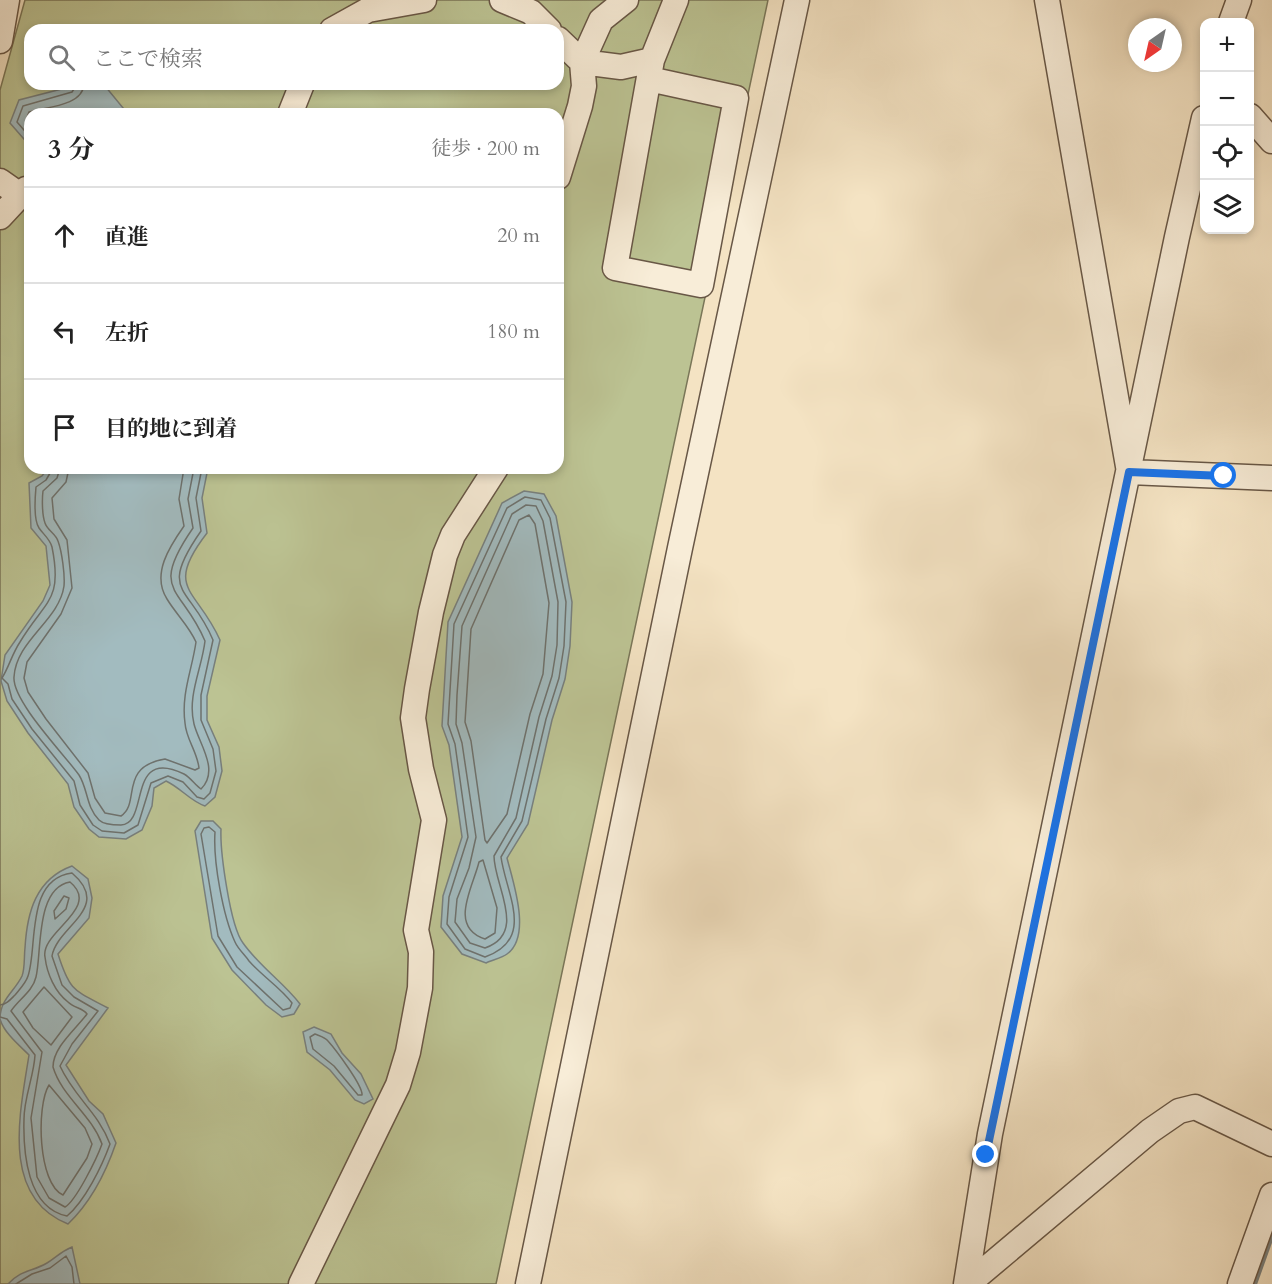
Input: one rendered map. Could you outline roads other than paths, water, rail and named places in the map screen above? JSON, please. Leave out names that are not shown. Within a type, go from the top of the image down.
[{"type":"street","points":[[0,41],[7,0]]},
{"type":"street","points":[[343,24],[368,10],[424,0]]},
{"type":"street","points":[[502,0],[531,12],[543,24]]},
{"type":"street","points":[[564,158],[584,86],[582,62],[601,20],[626,0]]},
{"type":"street","points":[[564,45],[582,62],[650,70],[736,98],[701,285],[615,268],[650,70],[676,0]]},
{"type":"street","points":[[528,1284],[680,548],[797,0]]},
{"type":"street","points":[[1047,0],[1129,472]]},
{"type":"street","points":[[1232,18],[1239,0]]},
{"type":"street","points":[[292,108],[300,90]]},
{"type":"street","points":[[1254,121],[1272,141]]},
{"type":"street","points":[[967,1284],[990,1134],[1202,126]]},
{"type":"street","points":[[0,181],[24,192]]},
{"type":"street","points":[[0,218],[24,193]]},
{"type":"street","points":[[1129,472],[1272,478]]},
{"type":"street","points":[[301,1284],[398,1085],[408,1052],[420,988],[421,952],[416,930],[434,820],[421,770],[413,718],[417,689],[431,612],[445,555],[461,521],[492,474]]},
{"type":"street","points":[[967,1284],[1150,1131],[1179,1111],[1195,1107],[1272,1144]]},
{"type":"street","points":[[1240,1284],[1272,1195]]},
{"type":"water","points":[[58,90],[108,90],[123,108],[24,108],[24,139],[10,123],[19,100]]},
{"type":"water","points":[[44,474],[207,474],[202,498],[207,533],[187,566],[186,578],[188,588],[220,640],[207,696],[207,720],[219,747],[222,771],[215,797],[205,806],[166,781],[154,788],[152,806],[142,830],[126,839],[99,837],[89,829],[74,807],[68,784],[28,733],[7,701],[1,681],[5,655],[43,601],[50,585],[46,546],[31,528],[29,483]]},
{"type":"water","points":[[524,491],[544,494],[556,516],[572,602],[570,646],[565,679],[552,720],[528,824],[507,858],[519,908],[518,935],[514,946],[507,954],[486,963],[462,954],[441,927],[443,896],[462,837],[449,745],[442,726],[448,622],[502,503]]},
{"type":"water","points":[[201,821],[213,821],[221,829],[227,888],[238,934],[250,952],[300,1004],[294,1014],[282,1017],[266,1005],[232,970],[212,938],[195,831]]},
{"type":"water","points":[[72,866],[88,879],[92,898],[89,918],[58,954],[70,983],[80,993],[108,1008],[66,1065],[89,1101],[103,1114],[116,1143],[96,1186],[83,1207],[68,1224],[46,1211],[32,1194],[23,1174],[19,1127],[29,1055],[9,1034],[0,1019],[2,1006],[23,973],[28,922],[36,898],[50,879]]},
{"type":"water","points":[[314,1027],[331,1034],[342,1053],[361,1074],[373,1099],[364,1104],[355,1100],[330,1070],[307,1052],[303,1032]]},
{"type":"water","points":[[72,1247],[80,1284],[8,1284],[23,1273],[42,1266]]},
{"type":"waterway","points":[[1253,1284],[1272,1231]]}]
